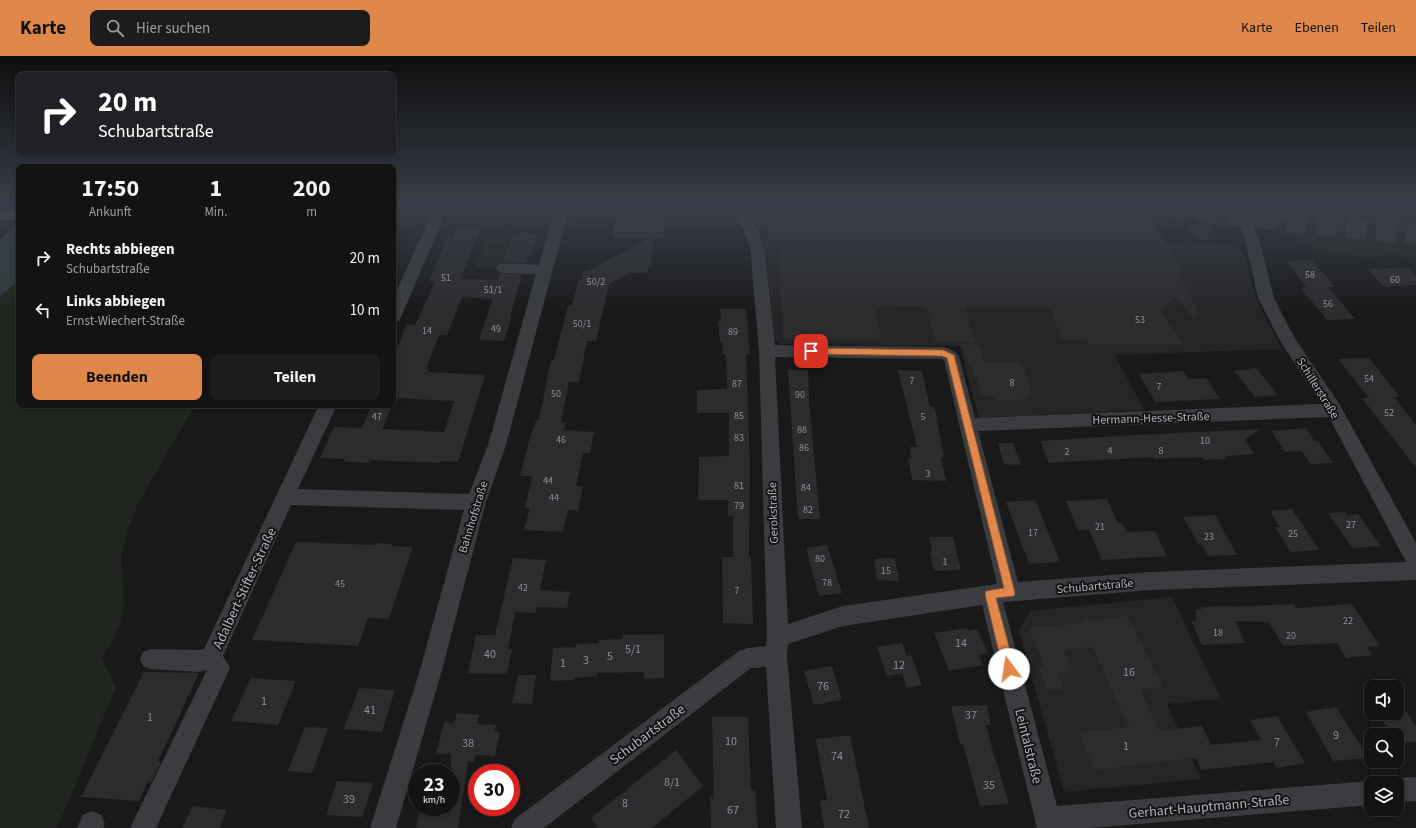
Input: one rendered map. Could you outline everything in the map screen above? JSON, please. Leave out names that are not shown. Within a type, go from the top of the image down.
[{"type":"street","points":[[396,310],[426,241]]},
{"type":"street","name":"Bahnhofstraße","points":[[383,828],[431,670],[476,502],[497,444],[552,241]]},
{"type":"street","name":"Gerokstraße","points":[[755,241],[757,246],[767,351],[777,647],[789,828]]},
{"type":"street","name":"Schillerstraße","points":[[1252,241],[1266,298],[1287,340],[1334,410],[1416,562]]},
{"type":"street","points":[[503,268],[544,270]]},
{"type":"street","name":"Leintalstraße","points":[[767,351],[943,353],[951,357],[969,425],[1000,593],[1049,823]]},
{"type":"street","name":"Adalbert-Stifter-Straße","points":[[143,828],[219,668],[211,658],[287,497],[327,408]]},
{"type":"street","name":"Hermann-Hesse-Straße","points":[[969,425],[1334,410]]},
{"type":"street","points":[[287,497],[476,502]]},
{"type":"street","name":"Schubartstraße","points":[[524,828],[747,658],[777,647],[843,616],[1000,593],[1151,581],[1416,571]]},
{"type":"street","points":[[151,659],[199,661],[211,658]]},
{"type":"street","points":[[1404,790],[1416,789]]},
{"type":"street","name":"Gerhart-Hauptmann-Straße","points":[[1049,823],[1364,793]]},
{"type":"shaded area","points":[[0,241],[16,241],[16,283],[0,296]]},
{"type":"shaded area","points":[[486,241],[508,241],[506,246],[485,243]]},
{"type":"shaded area","points":[[762,241],[1031,241],[1034,249],[1190,242],[1241,246],[1255,294],[1282,349],[1115,355],[1144,410],[979,418],[960,346],[780,344],[773,337]]},
{"type":"shaded area","points":[[1300,241],[1416,241],[1416,258],[1392,255],[1368,257],[1324,254]]},
{"type":"shaded area","points":[[484,245],[506,248],[499,268],[476,267]]},
{"type":"shaded area","points":[[16,283],[16,408],[193,408],[137,505],[129,527],[121,557],[124,603],[120,623],[111,645],[101,657],[116,687],[65,810],[56,828],[0,828],[0,296]]},
{"type":"shaded area","points":[[1172,597],[1221,699],[1167,704],[1201,779],[1064,792],[1019,631],[1030,611]]},
{"type":"building","points":[[446,241],[476,241],[461,279],[497,280],[499,273],[522,275],[504,341],[479,340],[493,299],[462,297],[447,335],[439,335],[426,369],[429,369],[428,372],[485,375],[458,462],[440,461],[439,463],[370,460],[369,463],[344,462],[345,459],[320,458],[334,427],[362,428],[371,408],[391,408],[382,429],[444,432],[454,401],[396,398],[396,351],[407,324],[415,325],[421,313],[435,281],[429,281]]},
{"type":"building","points":[[510,241],[535,241],[531,254],[529,254],[526,263],[503,262]]},
{"type":"building","points":[[644,241],[654,241],[651,265],[649,265],[647,273],[629,273],[609,284],[596,341],[587,341],[579,382],[569,382],[561,422],[566,423],[564,430],[594,432],[590,453],[583,453],[576,486],[583,487],[578,511],[568,510],[563,532],[524,530],[530,508],[525,508],[532,476],[520,476],[531,433],[536,420],[539,420],[551,360],[554,360],[568,305],[572,305],[579,279],[582,279],[583,271],[588,271]]},
{"type":"building","points":[[766,241],[1165,241],[1184,274],[1178,274],[1200,314],[1193,319],[1176,297],[1160,309],[1184,345],[1088,344],[1086,340],[1062,340],[1050,308],[965,307],[976,343],[936,343],[926,307],[875,306],[881,340],[783,339],[778,247],[766,247]]},
{"type":"building","points":[[1312,260],[1335,287],[1328,287],[1355,319],[1327,320],[1301,288],[1307,287],[1286,261]]},
{"type":"building","points":[[1408,268],[1416,276],[1416,285],[1384,287],[1368,269]]},
{"type":"building","points":[[720,309],[746,309],[750,354],[746,354],[750,465],[749,557],[751,557],[753,624],[723,623],[722,557],[733,557],[733,516],[728,516],[728,500],[698,500],[699,457],[729,456],[729,413],[697,413],[697,390],[727,389],[726,355],[723,355],[718,321],[721,321]]},
{"type":"building","points":[[962,344],[979,345],[984,362],[1020,362],[1022,368],[1025,368],[1032,390],[1029,390],[1031,395],[1017,401],[997,400],[996,396],[982,396],[977,377],[974,377],[971,362],[967,362]]},
{"type":"building","points":[[1369,358],[1400,397],[1394,397],[1416,425],[1416,468],[1362,398],[1369,398],[1338,359]]},
{"type":"building","points":[[1256,368],[1277,395],[1255,397],[1234,371]]},
{"type":"building","points":[[788,369],[808,370],[809,402],[820,519],[798,519]]},
{"type":"building","points":[[898,370],[922,371],[930,407],[934,407],[938,421],[944,457],[941,457],[946,481],[912,480],[908,458],[911,458],[910,447],[917,447]]},
{"type":"building","points":[[1183,371],[1188,379],[1206,378],[1220,399],[1155,402],[1139,374]]},
{"type":"building","points":[[1306,428],[1315,442],[1318,441],[1333,463],[1311,464],[1301,451],[1285,452],[1271,431]]},
{"type":"building","points":[[1260,429],[1245,440],[1254,454],[1225,456],[1226,459],[1204,460],[1202,457],[1154,459],[1153,457],[1049,463],[1040,441],[1117,436]]},
{"type":"building","points":[[998,443],[1013,443],[1021,465],[1004,464]]},
{"type":"building","points":[[1107,499],[1118,523],[1122,523],[1127,532],[1155,531],[1167,556],[1102,560],[1089,530],[1078,530],[1066,501]]},
{"type":"building","points":[[1035,500],[1060,562],[1029,564],[1006,502]]},
{"type":"building","points":[[1292,509],[1319,550],[1291,552],[1275,527],[1280,527],[1270,511]]},
{"type":"building","points":[[1345,512],[1347,515],[1358,514],[1381,546],[1352,548],[1328,513]]},
{"type":"building","points":[[1215,515],[1237,555],[1208,556],[1202,545],[1199,545],[1183,517]]},
{"type":"building","points":[[929,537],[953,537],[961,570],[934,571]]},
{"type":"building","points":[[296,542],[376,545],[377,543],[392,544],[391,546],[413,547],[389,619],[368,618],[358,646],[252,640]]},
{"type":"building","points":[[827,545],[842,593],[819,596],[806,548]]},
{"type":"building","points":[[513,558],[546,560],[540,590],[570,592],[567,608],[537,607],[536,613],[515,612],[508,649],[512,649],[507,674],[468,673],[476,635],[495,635]]},
{"type":"building","points":[[874,559],[895,559],[899,581],[877,580]]},
{"type":"building","points":[[1294,604],[1296,608],[1352,604],[1380,646],[1367,647],[1373,655],[1346,658],[1337,643],[1283,646],[1269,622],[1235,621],[1245,643],[1202,645],[1191,621],[1196,621],[1196,610],[1202,609],[1201,607]]},
{"type":"building","points":[[1128,616],[1163,687],[1141,690],[1159,731],[1202,726],[1211,745],[1261,740],[1250,720],[1277,716],[1305,763],[1277,768],[1274,762],[1201,770],[1196,758],[1094,770],[1079,732],[1129,727],[1092,647],[1064,650],[1073,671],[1057,673],[1064,689],[1048,691],[1039,668],[1045,667],[1028,627],[1083,623],[1082,621]]},
{"type":"building","points":[[967,628],[968,631],[977,629],[988,653],[978,655],[983,665],[949,671],[934,633]]},
{"type":"building","points":[[664,634],[664,678],[644,679],[644,672],[597,673],[597,676],[574,678],[574,680],[550,681],[553,648],[576,647],[576,644],[599,643],[599,640],[622,639],[623,635]]},
{"type":"building","points":[[902,643],[907,656],[911,655],[922,685],[907,688],[902,673],[887,676],[877,647]]},
{"type":"building","points":[[832,666],[842,700],[814,705],[804,671]]},
{"type":"building","points":[[144,672],[199,673],[158,761],[161,762],[151,782],[148,781],[139,801],[81,797]]},
{"type":"building","points":[[518,675],[536,675],[532,704],[512,703]]},
{"type":"building","points":[[251,678],[296,681],[278,725],[231,721]]},
{"type":"building","points":[[359,688],[395,690],[382,732],[344,729]]},
{"type":"building","points":[[987,705],[991,725],[986,725],[1009,804],[980,806],[963,744],[960,744],[951,706]]},
{"type":"building","points":[[1336,707],[1364,750],[1364,758],[1333,761],[1306,712]]},
{"type":"building","points":[[1404,708],[1416,726],[1416,742],[1404,743],[1404,728],[1388,728],[1382,720],[1404,720]]},
{"type":"building","points":[[457,713],[479,715],[477,724],[496,725],[494,731],[500,732],[495,756],[476,755],[474,762],[468,762],[460,815],[460,764],[451,764],[451,754],[436,754],[444,722],[454,723]]},
{"type":"building","points":[[712,717],[748,717],[751,790],[755,790],[758,828],[711,828],[710,795],[714,800]]},
{"type":"building","points":[[305,727],[328,728],[312,773],[288,771]]},
{"type":"building","points":[[850,735],[869,828],[824,828],[820,801],[827,800],[816,739]]},
{"type":"building","points":[[676,750],[703,786],[652,828],[598,828],[591,818]]},
{"type":"building","points":[[337,781],[373,783],[362,817],[326,815]]},
{"type":"building","points":[[193,806],[227,810],[219,828],[182,828]]},
{"type":"building","points":[[418,816],[460,816],[458,828],[416,828]]},
{"type":"route","points":[[811,351],[943,353],[951,357],[1010,593],[990,594],[1009,669]]}]
